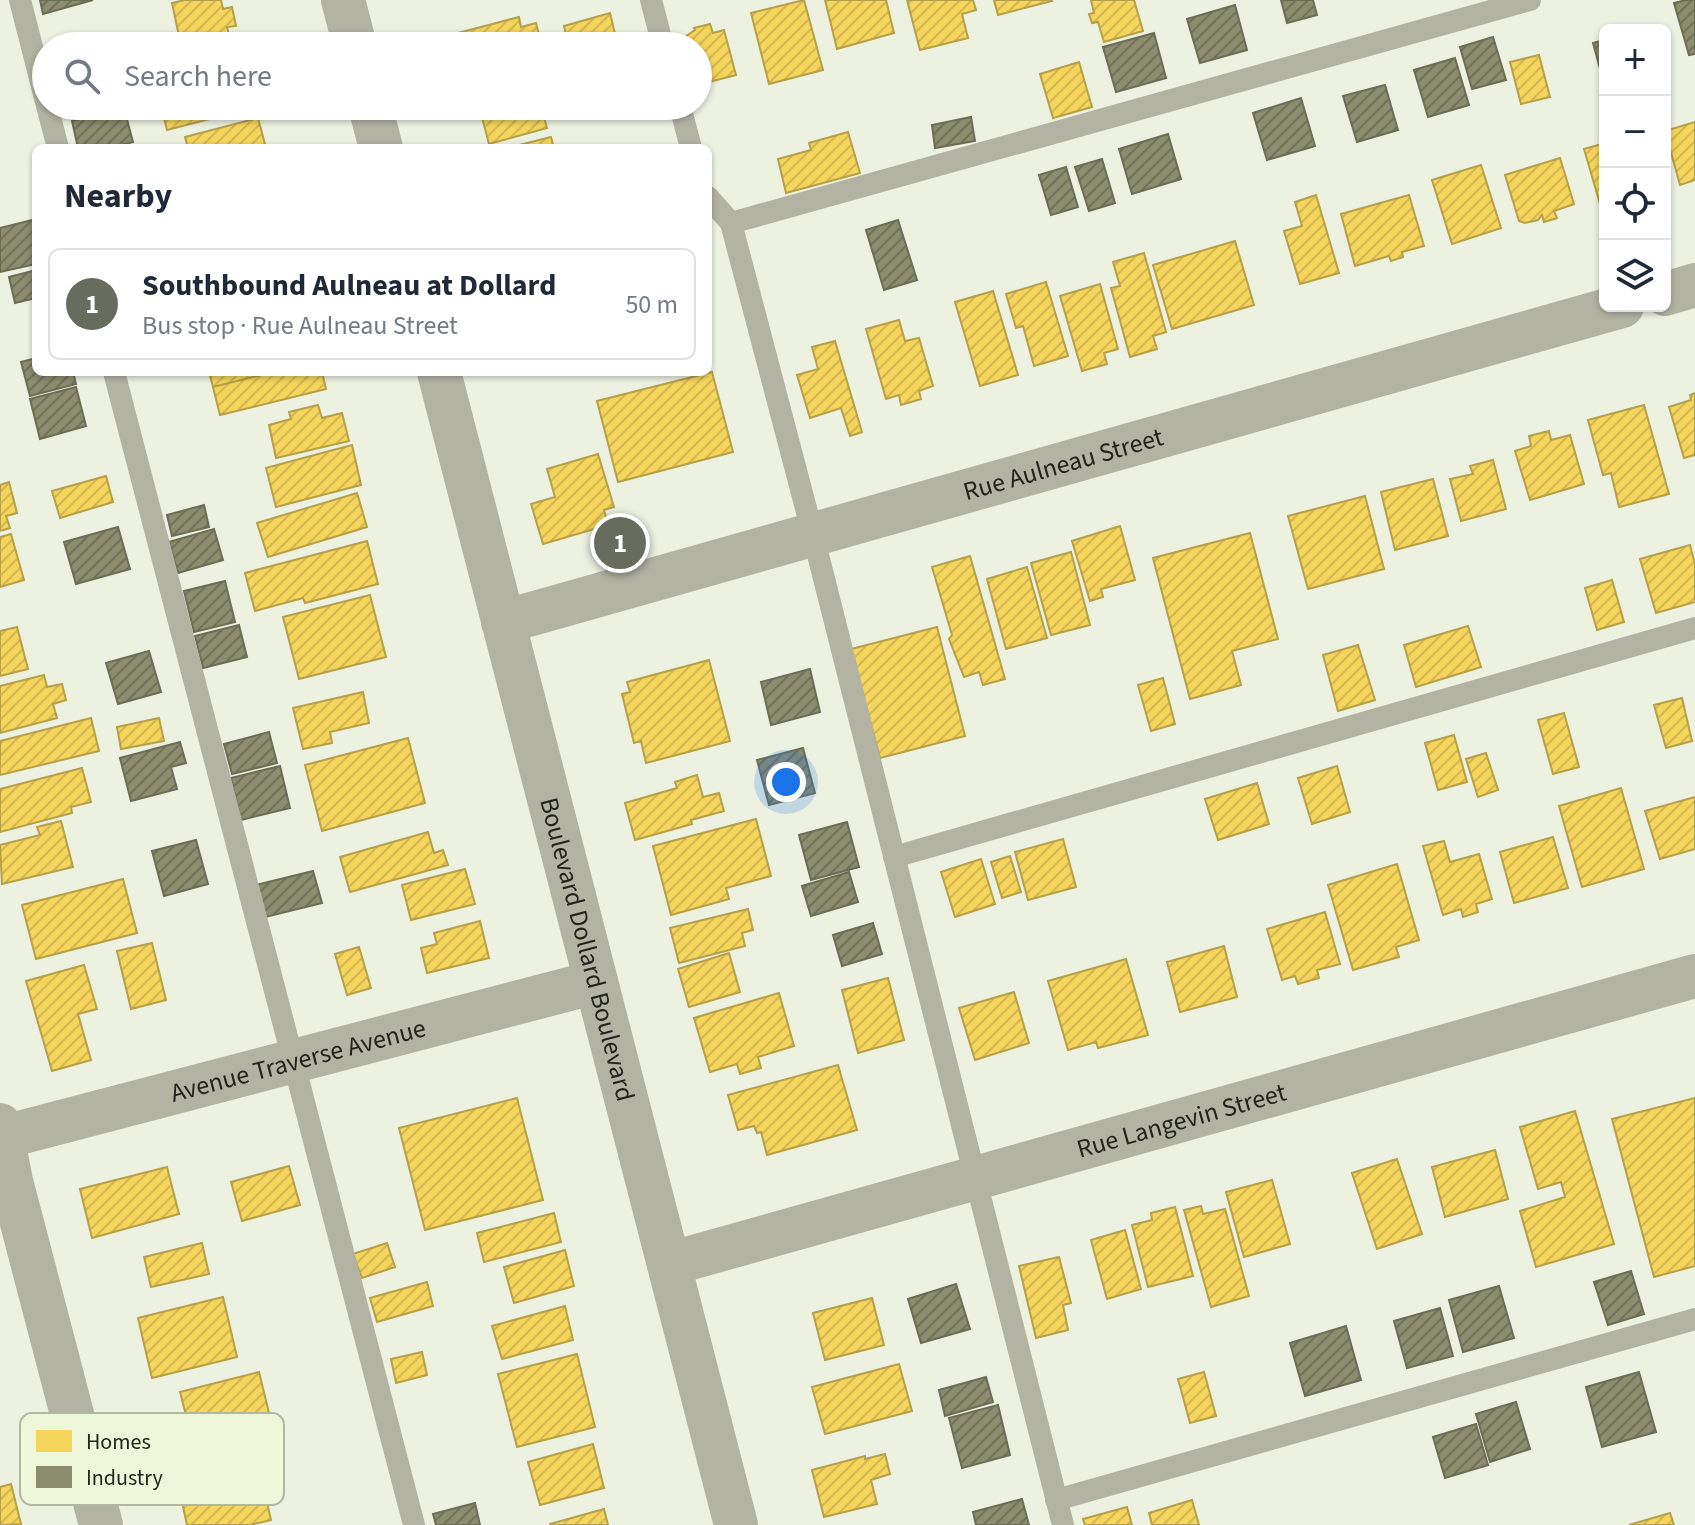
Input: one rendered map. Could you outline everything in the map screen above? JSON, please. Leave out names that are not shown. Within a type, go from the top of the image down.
[{"type":"street","points":[[343,0],[351,32]]},
{"type":"street","points":[[374,120],[380,144]]},
{"type":"street","points":[[1671,292],[1695,285]]},
{"type":"street","name":"Rue Aulneau Street","points":[[503,622],[1601,312]]},
{"type":"street","name":"Boulevard Dollard Boulevard","points":[[440,376],[736,1525]]},
{"type":"street","name":"Rue Langevin Street","points":[[669,1264],[1695,976]]},
{"type":"street","name":"Avenue Traverse Avenue","points":[[1,1133],[596,982]]},
{"type":"street","points":[[1,1133],[72,1413]]},
{"type":"street","points":[[96,1505],[101,1525]]},
{"type":"lane","points":[[20,0],[32,48]]},
{"type":"lane","points":[[651,0],[659,32]]},
{"type":"lane","points":[[731,223],[1530,0]]},
{"type":"lane","points":[[50,120],[57,144]]},
{"type":"lane","points":[[684,120],[690,144]]},
{"type":"lane","points":[[712,202],[731,223],[1063,1525]]},
{"type":"lane","points":[[115,376],[414,1525]]},
{"type":"lane","points":[[894,857],[1695,628]]},
{"type":"lane","points":[[1056,1500],[1695,1319]]},
{"type":"building: Homes","points":[[221,0],[223,9],[232,7],[236,26],[227,27],[228,32],[178,32],[172,3]]},
{"type":"building: Homes","points":[[804,0],[823,70],[769,84],[751,13]]},
{"type":"building: Homes","points":[[825,0],[886,0],[894,33],[837,49]]},
{"type":"building: Homes","points":[[907,0],[973,0],[976,10],[962,14],[968,38],[920,50]]},
{"type":"building: Homes","points":[[994,0],[1051,0],[1052,1],[998,15]]},
{"type":"building: Homes","points":[[1091,0],[1134,0],[1143,31],[1104,42],[1098,22],[1092,23],[1089,14],[1094,13]]},
{"type":"building: Homes","points":[[610,13],[615,32],[566,32],[564,26]]},
{"type":"building: Homes","points":[[519,17],[521,27],[536,23],[538,32],[462,32]]},
{"type":"building: Homes","points":[[710,24],[713,33],[724,30],[736,75],[712,81],[712,32],[692,32],[694,28]]},
{"type":"building: Homes","points":[[1539,55],[1550,97],[1521,104],[1510,62]]},
{"type":"building: Homes","points":[[1079,62],[1092,107],[1053,118],[1040,74]]},
{"type":"building: Homes","points":[[164,120],[206,120],[167,130]]},
{"type":"building: Homes","points":[[259,120],[265,144],[187,144],[185,137]]},
{"type":"building: Homes","points":[[483,120],[545,120],[547,128],[489,144]]},
{"type":"building: Homes","points":[[1695,122],[1695,180],[1680,185],[1671,153],[1671,129]]},
{"type":"building: Homes","points":[[848,132],[860,173],[786,193],[778,159],[811,150],[809,143]]},
{"type":"building: Homes","points":[[551,137],[553,144],[523,144]]},
{"type":"building: Homes","points":[[1599,145],[1599,201],[1584,149]]},
{"type":"building: Homes","points":[[1560,158],[1574,204],[1554,211],[1557,218],[1544,222],[1542,215],[1538,220],[1519,221],[1505,175]]},
{"type":"building: Homes","points":[[1481,165],[1501,228],[1452,244],[1432,180]]},
{"type":"building: Homes","points":[[1316,195],[1339,273],[1300,284],[1284,231],[1302,226],[1295,202]]},
{"type":"building: Homes","points":[[1409,195],[1424,246],[1402,252],[1403,257],[1391,261],[1389,256],[1355,266],[1341,214]]},
{"type":"building: Homes","points":[[1235,241],[1254,305],[1172,329],[1153,265]]},
{"type":"building: Homes","points":[[1144,253],[1166,332],[1153,336],[1157,349],[1130,357],[1111,288],[1120,286],[1113,262]]},
{"type":"building: Homes","points":[[1046,282],[1068,356],[1034,366],[1023,326],[1016,328],[1006,294]]},
{"type":"building: Homes","points":[[1100,284],[1118,349],[1104,353],[1107,364],[1082,371],[1060,296]]},
{"type":"building: Homes","points":[[993,291],[1018,375],[980,386],[955,302]]},
{"type":"building: Homes","points":[[899,320],[905,341],[919,338],[933,386],[919,391],[921,399],[901,405],[899,395],[886,399],[866,329]]},
{"type":"building: Homes","points":[[835,341],[862,432],[850,436],[841,408],[810,418],[797,375],[818,369],[812,347]]},
{"type":"building: Homes","points":[[712,372],[733,452],[618,482],[597,401],[696,376],[712,376]]},
{"type":"building: Homes","points":[[210,376],[257,376],[213,387]]},
{"type":"building: Homes","points":[[257,376],[323,376],[326,389],[220,415],[213,387]]},
{"type":"building: Homes","points":[[1695,393],[1695,455],[1684,458],[1669,407],[1691,400],[1690,395]]},
{"type":"building: Homes","points":[[318,405],[322,418],[342,413],[349,441],[276,458],[269,425],[291,419],[289,412]]},
{"type":"building: Homes","points":[[1644,405],[1669,494],[1619,507],[1611,473],[1603,475],[1588,420]]},
{"type":"building: Homes","points":[[1549,431],[1551,440],[1570,435],[1584,484],[1530,500],[1515,451],[1531,446],[1529,436]]},
{"type":"building: Homes","points":[[352,445],[361,485],[276,507],[266,468]]},
{"type":"building: Homes","points":[[598,454],[614,507],[604,510],[608,525],[543,544],[531,504],[555,497],[547,469]]},
{"type":"building: Homes","points":[[1493,460],[1506,509],[1461,521],[1450,479],[1473,474],[1470,466]]},
{"type":"building: Homes","points":[[106,476],[113,502],[60,518],[52,491]]},
{"type":"building: Homes","points":[[1433,479],[1448,536],[1395,550],[1381,492]]},
{"type":"building: Homes","points":[[9,482],[17,513],[6,516],[10,528],[0,531],[0,485]]},
{"type":"building: Homes","points":[[357,493],[367,527],[268,557],[257,523]]},
{"type":"building: Homes","points":[[1365,496],[1384,569],[1308,589],[1288,516]]},
{"type":"building: Homes","points":[[1120,526],[1135,580],[1101,589],[1103,597],[1090,601],[1072,541]]},
{"type":"building: Homes","points":[[1250,533],[1278,639],[1232,651],[1241,685],[1190,699],[1153,558]]},
{"type":"building: Homes","points":[[11,534],[24,580],[0,587],[0,537]]},
{"type":"building: Homes","points":[[367,541],[378,584],[305,603],[303,598],[255,611],[245,573]]},
{"type":"building: Homes","points":[[1690,545],[1695,564],[1695,602],[1656,613],[1640,559]]},
{"type":"building: Homes","points":[[1071,552],[1090,625],[1051,635],[1031,563]]},
{"type":"building: Homes","points":[[970,556],[1005,679],[983,685],[979,672],[964,677],[949,639],[952,635],[932,567]]},
{"type":"building: Homes","points":[[1027,567],[1047,638],[1006,649],[987,579]]},
{"type":"building: Homes","points":[[1612,580],[1624,622],[1597,630],[1585,588]]},
{"type":"building: Homes","points":[[370,595],[386,657],[299,679],[283,617]]},
{"type":"building: Homes","points":[[1468,626],[1481,667],[1416,687],[1404,645]]},
{"type":"building: Homes","points":[[17,627],[28,669],[0,676],[0,631]]},
{"type":"building: Homes","points":[[937,627],[965,736],[880,758],[851,649]]},
{"type":"building: Homes","points":[[1358,645],[1375,700],[1338,711],[1323,655]]},
{"type":"building: Homes","points":[[709,660],[730,741],[646,763],[641,741],[634,743],[622,694],[630,692],[627,682]]},
{"type":"building: Homes","points":[[44,675],[47,687],[62,684],[66,700],[53,704],[57,718],[0,733],[0,686]]},
{"type":"building: Homes","points":[[1163,678],[1175,724],[1151,731],[1138,685]]},
{"type":"building: Homes","points":[[363,692],[369,723],[330,732],[332,743],[303,749],[293,708]]},
{"type":"building: Homes","points":[[1682,698],[1692,741],[1666,748],[1654,705]]},
{"type":"building: Homes","points":[[1564,713],[1579,767],[1553,774],[1538,720]]},
{"type":"building: Homes","points":[[91,718],[99,751],[0,775],[0,741]]},
{"type":"building: Homes","points":[[159,718],[164,741],[121,749],[117,727]]},
{"type":"building: Homes","points":[[1454,735],[1467,782],[1438,790],[1425,743]]},
{"type":"building: Homes","points":[[408,738],[425,803],[322,831],[305,765]]},
{"type":"building: Homes","points":[[1486,753],[1498,790],[1478,797],[1466,759]]},
{"type":"building: Homes","points":[[1337,766],[1350,812],[1312,824],[1298,778]]},
{"type":"building: Homes","points":[[82,768],[91,802],[71,807],[72,813],[0,832],[0,789]]},
{"type":"building: Homes","points":[[697,775],[703,797],[719,793],[724,811],[691,820],[692,824],[635,840],[625,803],[677,788],[675,782]]},
{"type":"building: Homes","points":[[1257,783],[1269,824],[1218,840],[1205,799]]},
{"type":"building: Homes","points":[[1621,788],[1644,869],[1582,887],[1559,806]]},
{"type":"building: Homes","points":[[1695,797],[1695,849],[1660,859],[1645,811]]},
{"type":"building: Homes","points":[[756,819],[771,876],[726,888],[729,899],[671,915],[653,846]]},
{"type":"building: Homes","points":[[61,821],[73,867],[2,884],[0,845],[40,835],[37,827]]},
{"type":"building: Homes","points":[[428,832],[434,853],[443,850],[448,865],[350,892],[340,857]]},
{"type":"building: Homes","points":[[1553,837],[1568,888],[1514,903],[1500,852]]},
{"type":"building: Homes","points":[[1063,839],[1076,887],[1028,900],[1015,852]]},
{"type":"building: Homes","points":[[1444,841],[1450,862],[1479,854],[1492,899],[1476,904],[1478,912],[1463,917],[1461,909],[1443,915],[1423,846]]},
{"type":"building: Homes","points":[[1010,856],[1021,892],[1002,898],[991,862]]},
{"type":"building: Homes","points":[[981,859],[995,904],[955,917],[941,872]]},
{"type":"building: Homes","points":[[1397,864],[1419,940],[1396,947],[1399,957],[1353,970],[1328,885]]},
{"type":"building: Homes","points":[[465,869],[475,904],[411,920],[402,885]]},
{"type":"building: Homes","points":[[123,879],[137,933],[36,959],[22,905]]},
{"type":"building: Homes","points":[[748,909],[753,930],[742,933],[745,946],[679,963],[670,928]]},
{"type":"building: Homes","points":[[1325,912],[1340,964],[1317,970],[1319,978],[1298,984],[1295,976],[1282,980],[1267,929]]},
{"type":"building: Homes","points":[[480,921],[489,958],[427,973],[421,948],[437,944],[434,933]]},
{"type":"building: Homes","points":[[152,943],[166,1000],[131,1009],[117,951]]},
{"type":"building: Homes","points":[[1224,946],[1237,997],[1180,1012],[1167,962]]},
{"type":"building: Homes","points":[[359,947],[371,988],[347,995],[335,954]]},
{"type":"building: Homes","points":[[729,953],[740,992],[689,1007],[678,969]]},
{"type":"building: Homes","points":[[1126,959],[1148,1035],[1098,1048],[1096,1042],[1068,1050],[1048,981]]},
{"type":"building: Homes","points":[[84,965],[97,1009],[78,1014],[91,1060],[52,1071],[26,981]]},
{"type":"building: Homes","points":[[888,978],[904,1040],[858,1053],[842,990]]},
{"type":"building: Homes","points":[[1014,992],[1029,1043],[975,1060],[959,1008]]},
{"type":"building: Homes","points":[[779,993],[794,1046],[758,1057],[761,1068],[740,1074],[737,1064],[710,1072],[694,1018]]},
{"type":"building: Homes","points":[[838,1065],[857,1130],[767,1155],[761,1132],[757,1133],[754,1126],[738,1130],[728,1095]]},
{"type":"building: Homes","points":[[517,1098],[543,1200],[425,1230],[399,1128]]},
{"type":"building: Homes","points":[[1695,1098],[1695,1266],[1654,1277],[1612,1119]]},
{"type":"building: Homes","points":[[1575,1111],[1614,1244],[1536,1267],[1520,1211],[1565,1197],[1561,1182],[1538,1189],[1520,1127]]},
{"type":"building: Homes","points":[[1495,1150],[1508,1199],[1445,1217],[1432,1167]]},
{"type":"building: Homes","points":[[1397,1159],[1422,1234],[1377,1249],[1352,1173]]},
{"type":"building: Homes","points":[[289,1166],[300,1205],[242,1221],[231,1182]]},
{"type":"building: Homes","points":[[167,1167],[179,1214],[92,1238],[80,1189]]},
{"type":"building: Homes","points":[[1272,1180],[1290,1244],[1244,1257],[1226,1192]]},
{"type":"building: Homes","points":[[1201,1206],[1203,1214],[1225,1209],[1249,1296],[1211,1307],[1184,1210]]},
{"type":"building: Homes","points":[[1175,1207],[1193,1276],[1148,1287],[1132,1225],[1152,1220],[1151,1213]]},
{"type":"building: Homes","points":[[554,1213],[561,1242],[484,1262],[477,1233]]},
{"type":"building: Homes","points":[[1125,1230],[1141,1289],[1107,1299],[1091,1240]]},
{"type":"building: Homes","points":[[202,1243],[209,1274],[151,1287],[144,1257]]},
{"type":"building: Homes","points":[[387,1243],[395,1267],[362,1278],[353,1254]]},
{"type":"building: Homes","points":[[565,1250],[574,1286],[514,1303],[504,1267]]},
{"type":"building: Homes","points":[[1059,1257],[1071,1303],[1063,1305],[1068,1330],[1036,1338],[1019,1266]]},
{"type":"building: Homes","points":[[427,1282],[433,1306],[377,1322],[370,1298]]},
{"type":"building: Homes","points":[[223,1297],[237,1357],[152,1378],[138,1318]]},
{"type":"building: Homes","points":[[872,1298],[884,1345],[825,1360],[813,1313]]},
{"type":"building: Homes","points":[[565,1306],[573,1340],[502,1359],[492,1326]]},
{"type":"building: Homes","points":[[422,1352],[427,1375],[396,1383],[391,1359]]},
{"type":"building: Homes","points":[[577,1354],[595,1427],[517,1447],[498,1374]]},
{"type":"building: Homes","points":[[899,1364],[912,1411],[825,1434],[812,1387]]},
{"type":"building: Homes","points":[[259,1372],[269,1413],[186,1413],[180,1392]]},
{"type":"building: Homes","points":[[1204,1372],[1216,1416],[1190,1423],[1178,1379]]},
{"type":"building: Homes","points":[[593,1444],[604,1488],[540,1505],[528,1462]]},
{"type":"building: Homes","points":[[885,1454],[890,1474],[871,1480],[877,1504],[824,1517],[812,1470]]},
{"type":"building: Homes","points":[[11,1484],[21,1524],[0,1525],[0,1487]]},
{"type":"building: Homes","points":[[1192,1500],[1199,1525],[1152,1525],[1149,1513]]},
{"type":"building: Homes","points":[[183,1505],[268,1505],[271,1520],[250,1525],[187,1525]]},
{"type":"building: Homes","points":[[1127,1507],[1132,1525],[1085,1525],[1083,1519]]},
{"type":"building: Homes","points":[[604,1509],[608,1525],[550,1525],[550,1524]]},
{"type":"building: Homes","points":[[1670,1513],[1674,1525],[1629,1525]]},
{"type":"building: Industry","points":[[40,0],[93,0],[43,14]]},
{"type":"building: Industry","points":[[1281,0],[1313,0],[1317,15],[1287,23]]},
{"type":"building: Industry","points":[[1695,0],[1695,54],[1689,55],[1674,3]]},
{"type":"building: Industry","points":[[1235,5],[1247,50],[1200,63],[1187,19]]},
{"type":"building: Industry","points":[[1154,33],[1166,78],[1116,92],[1103,47]]},
{"type":"building: Industry","points":[[1493,37],[1506,80],[1472,89],[1460,47]]},
{"type":"building: Industry","points":[[1599,42],[1599,65],[1593,43]]},
{"type":"building: Industry","points":[[1455,58],[1469,105],[1428,117],[1414,70]]},
{"type":"building: Industry","points":[[1385,85],[1398,130],[1357,142],[1343,96]]},
{"type":"building: Industry","points":[[1301,98],[1315,146],[1267,160],[1253,113]]},
{"type":"building: Industry","points":[[971,117],[975,141],[935,148],[932,125]]},
{"type":"building: Industry","points":[[127,120],[133,142],[77,144],[72,121]]},
{"type":"building: Industry","points":[[1168,134],[1181,179],[1132,194],[1119,149]]},
{"type":"building: Industry","points":[[1102,159],[1115,203],[1089,211],[1075,167]]},
{"type":"building: Industry","points":[[1066,167],[1078,207],[1051,215],[1039,175]]},
{"type":"building: Industry","points":[[32,220],[32,265],[0,272],[0,228]]},
{"type":"building: Industry","points":[[898,220],[917,280],[884,290],[866,230]]},
{"type":"building: Industry","points":[[32,271],[32,299],[15,303],[9,277]]},
{"type":"building: Industry","points":[[32,359],[32,376],[74,376],[76,384],[30,396],[21,362]]},
{"type":"building: Industry","points":[[76,387],[86,426],[40,439],[30,399]]},
{"type":"building: Industry","points":[[204,505],[209,527],[172,536],[167,515]]},
{"type":"building: Industry","points":[[118,527],[130,569],[76,584],[64,542]]},
{"type":"building: Industry","points":[[214,529],[223,560],[178,573],[169,542]]},
{"type":"building: Industry","points":[[225,581],[235,622],[194,632],[184,591]]},
{"type":"building: Industry","points":[[239,625],[247,657],[203,668],[195,636]]},
{"type":"building: Industry","points":[[149,651],[161,692],[118,704],[106,663]]},
{"type":"building: Industry","points":[[810,669],[820,712],[771,725],[761,682]]},
{"type":"building: Industry","points":[[269,732],[277,763],[232,774],[224,744]]},
{"type":"building: Industry","points":[[180,742],[186,763],[171,767],[177,789],[131,801],[120,758]]},
{"type":"building: Industry","points":[[803,748],[815,793],[769,805],[757,760]]},
{"type":"building: Industry","points":[[280,766],[290,808],[241,820],[231,778]]},
{"type":"building: Industry","points":[[847,822],[859,867],[811,880],[799,835]]},
{"type":"building: Industry","points":[[196,840],[208,884],[164,896],[152,851]]},
{"type":"building: Industry","points":[[313,871],[322,903],[265,917],[256,885]]},
{"type":"building: Industry","points":[[849,872],[858,902],[811,916],[802,886]]},
{"type":"building: Industry","points":[[873,923],[882,954],[842,966],[833,935]]},
{"type":"building: Industry","points":[[1631,1271],[1644,1314],[1608,1325],[1594,1282]]},
{"type":"building: Industry","points":[[956,1284],[970,1329],[921,1343],[908,1299]]},
{"type":"building: Industry","points":[[1499,1286],[1514,1338],[1463,1352],[1449,1300]]},
{"type":"building: Industry","points":[[1440,1308],[1453,1356],[1407,1368],[1394,1321]]},
{"type":"building: Industry","points":[[1346,1326],[1361,1380],[1305,1396],[1290,1343]]},
{"type":"building: Industry","points":[[1639,1372],[1656,1432],[1602,1447],[1586,1387]]},
{"type":"building: Industry","points":[[986,1377],[993,1402],[945,1416],[939,1390]]},
{"type":"building: Industry","points":[[1516,1402],[1530,1449],[1490,1462],[1476,1414]]},
{"type":"building: Industry","points":[[998,1405],[1010,1455],[962,1468],[949,1418]]},
{"type":"building: Industry","points":[[1476,1424],[1488,1465],[1445,1478],[1433,1437]]},
{"type":"building: Industry","points":[[1022,1499],[1029,1525],[976,1525],[973,1512]]},
{"type":"building: Industry","points":[[475,1503],[480,1525],[436,1525],[433,1514]]},
{"type":"place","name":"Southbound Aulneau at Dollard","points":[[620,543]]}]
